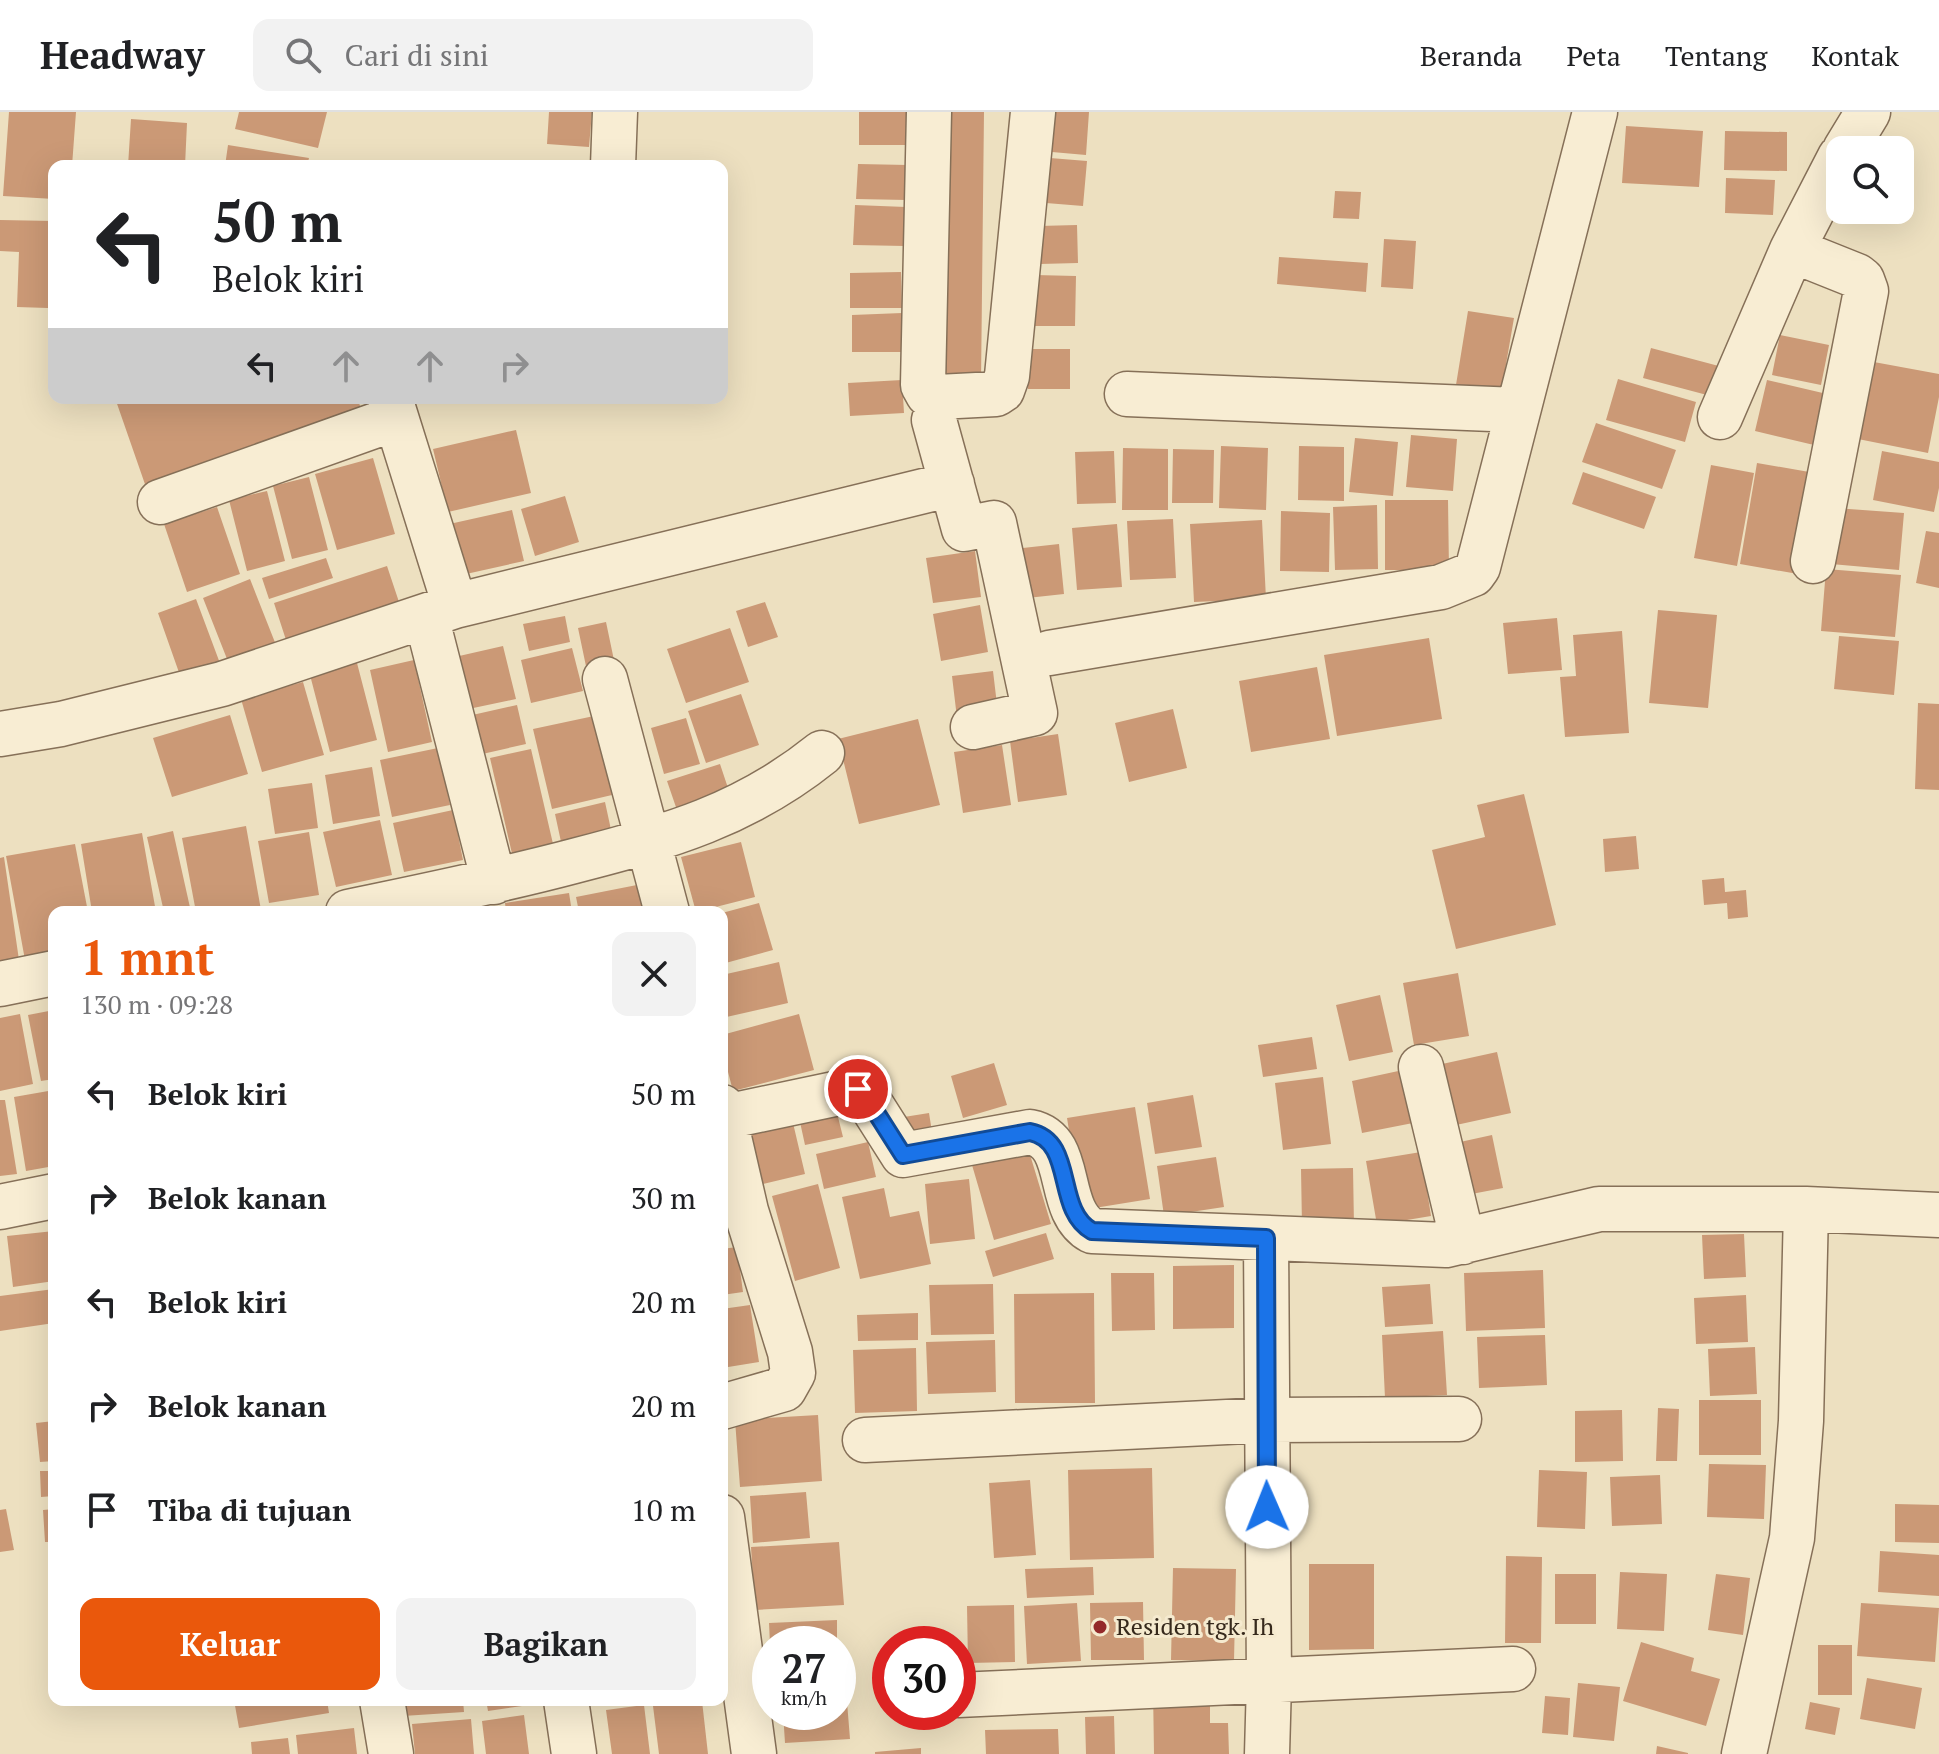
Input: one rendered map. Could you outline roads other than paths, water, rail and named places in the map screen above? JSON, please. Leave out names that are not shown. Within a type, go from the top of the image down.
[{"type":"street","points":[[613,160],[615,112]]},
{"type":"street","points":[[929,112],[923,385],[928,394],[938,397],[996,394],[1002,390],[1007,376],[1033,112]]},
{"type":"street","points":[[1049,653],[1454,584],[1473,574],[1478,567],[1595,112]]},
{"type":"street","points":[[1853,136],[1868,112]]},
{"type":"street","points":[[1720,417],[1792,250],[1826,184]]},
{"type":"street","points":[[1792,250],[1857,276],[1866,291],[1813,561]]},
{"type":"street","points":[[1127,394],[1517,410]]},
{"type":"street","points":[[160,502],[393,408],[440,611],[494,882]]},
{"type":"street","points":[[934,420],[964,529],[994,523],[1035,713],[973,727]]},
{"type":"street","points":[[0,734],[61,724],[222,684],[440,611],[952,484]]},
{"type":"street","points":[[605,679],[665,906]]},
{"type":"street","points":[[377,906],[494,882],[647,842],[734,810],[790,779],[822,753]]},
{"type":"street","points":[[0,984],[48,974]]},
{"type":"street","points":[[1421,1067],[1463,1242]]},
{"type":"street","points":[[728,1111],[858,1089],[863,1092],[903,1155],[1030,1132],[1040,1134],[1055,1147],[1071,1207],[1083,1226],[1092,1231],[1425,1245],[1463,1242],[1579,1211],[1599,1209],[1806,1209],[1939,1215]]},
{"type":"street","points":[[728,1158],[734,1214],[790,1352],[793,1373],[784,1389],[728,1405]]},
{"type":"street","points":[[0,1207],[48,1197]]},
{"type":"street","points":[[1744,1754],[1792,1538],[1801,1421],[1806,1209]]},
{"type":"street","points":[[1266,1238],[1267,1754]]},
{"type":"street","points":[[865,1440],[1267,1420],[1459,1419]]},
{"type":"street","points":[[728,1561],[754,1754]]},
{"type":"street","points":[[976,1694],[1513,1669]]},
{"type":"street","points":[[383,1706],[391,1754]]},
{"type":"street","points":[[567,1706],[574,1754]]},
{"type":"place","name":"Residen tgk. Ih","points":[[1100,1627]]}]
